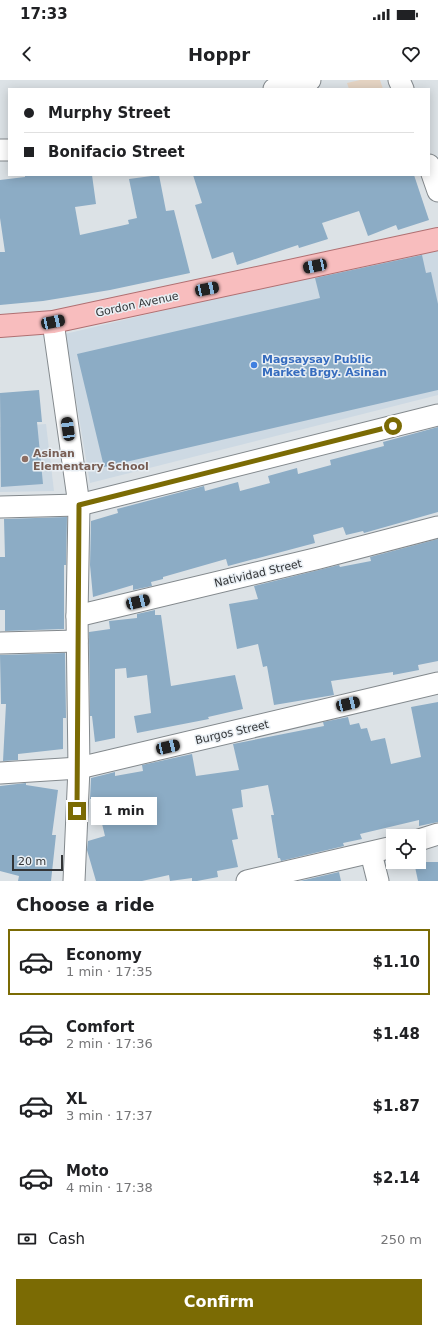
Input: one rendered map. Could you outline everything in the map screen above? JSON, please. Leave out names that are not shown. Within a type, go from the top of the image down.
[{"type":"main road","name":"Gordon Avenue","points":[[0,326],[53,322],[438,239]]},
{"type":"street","points":[[278,88],[310,80]]},
{"type":"street","points":[[430,168],[438,191]]},
{"type":"street","points":[[53,322],[79,505],[77,616],[78,768],[74,881]]},
{"type":"street","points":[[0,507],[79,505],[438,414]]},
{"type":"street","name":"Natividad Street","points":[[77,616],[319,558],[438,527]]},
{"type":"street","points":[[0,642],[77,641]]},
{"type":"street","name":"Burgos Street","points":[[0,773],[78,768],[438,683]]},
{"type":"street","points":[[426,838],[438,834]]},
{"type":"street","points":[[247,881],[386,849]]},
{"type":"street","points":[[371,853],[378,881]]},
{"type":"shaded area","points":[[360,80],[380,80],[383,88],[349,88],[347,83]]},
{"type":"shaded area","name":"Magsaysay Public Market Brgy. Asinan","points":[[438,245],[438,395],[90,483],[65,334]]},
{"type":"shaded area","name":"Asinan Elementary School","points":[[46,424],[54,491],[0,492],[0,427]]},
{"type":"building","points":[[92,176],[96,204],[75,207],[80,235],[129,224],[128,220],[137,218],[129,179],[159,176],[166,211],[174,210],[190,273],[110,290],[43,301],[0,305],[0,252],[5,252],[0,218],[0,180],[25,177]]},
{"type":"building","points":[[193,176],[414,176],[429,220],[398,230],[396,225],[368,236],[359,211],[322,223],[328,239],[299,248],[298,245],[237,265],[233,252],[212,259],[195,205],[202,203]]},
{"type":"building","name":"Magsaysay Public Market Brgy. Asinan","points":[[422,255],[426,273],[431,272],[438,304],[438,390],[104,467],[77,354],[320,298],[315,278]]},
{"type":"building","name":"Asinan Elementary School","points":[[39,390],[42,422],[37,422],[43,484],[1,487],[0,393]]},
{"type":"building","points":[[438,427],[438,512],[364,533],[363,531],[346,535],[343,527],[313,535],[315,543],[228,566],[226,559],[163,577],[163,579],[151,582],[152,586],[133,590],[133,585],[93,597],[90,565],[91,521],[118,513],[117,509],[204,486],[205,491],[238,482],[240,491],[270,483],[268,476],[297,468],[298,474],[331,465],[330,460],[384,446],[383,442]]},
{"type":"building","points":[[67,517],[66,565],[64,565],[64,629],[5,631],[5,610],[0,610],[0,557],[5,557],[4,519]]},
{"type":"building","points":[[438,539],[438,661],[418,665],[419,670],[393,675],[393,672],[331,681],[334,695],[274,705],[267,666],[263,667],[258,644],[237,649],[229,604],[258,599],[254,586],[339,565],[340,567],[371,561],[370,557]]},
{"type":"building","points":[[155,610],[155,615],[161,615],[171,686],[235,675],[243,709],[208,717],[209,719],[137,733],[134,716],[151,713],[147,675],[127,678],[126,668],[115,669],[115,738],[95,742],[92,716],[90,716],[89,632],[110,629],[109,621],[137,618],[137,614]]},
{"type":"building","points":[[65,653],[66,718],[63,718],[63,749],[18,754],[18,760],[3,761],[6,704],[1,704],[0,655]]},
{"type":"building","points":[[438,702],[438,822],[419,826],[419,820],[360,834],[362,839],[343,843],[344,846],[281,861],[280,858],[278,858],[271,815],[274,815],[268,785],[241,790],[243,807],[232,809],[238,839],[232,840],[238,867],[217,871],[218,877],[197,881],[192,881],[192,878],[170,881],[169,875],[142,881],[96,881],[87,850],[88,841],[105,836],[96,799],[90,799],[91,778],[115,772],[115,776],[143,771],[142,765],[192,754],[196,776],[239,770],[233,744],[324,726],[323,722],[348,717],[350,725],[359,723],[361,729],[367,728],[371,741],[385,738],[391,764],[421,757],[411,707]]},
{"type":"building","points":[[26,783],[26,785],[58,790],[52,835],[56,835],[51,881],[18,881],[19,876],[0,871],[0,786]]},
{"type":"building","points":[[426,862],[438,862],[438,881],[418,881],[415,869],[426,869]]},
{"type":"building","points":[[339,872],[341,881],[300,881]]},
{"type":"place","name":"Magsaysay Public Market Brgy. Asinan","points":[[254,365]]},
{"type":"place","name":"Asinan Elementary School","points":[[25,459]]},
{"type":"route","points":[[77,811],[79,505],[393,426]]}]
